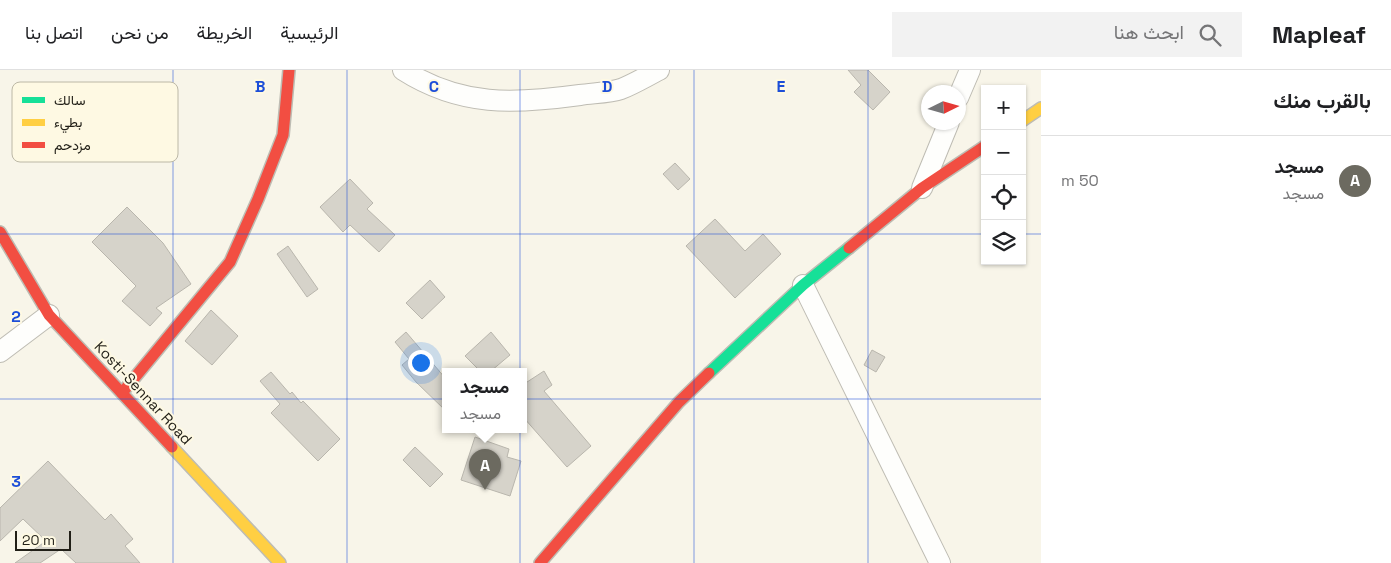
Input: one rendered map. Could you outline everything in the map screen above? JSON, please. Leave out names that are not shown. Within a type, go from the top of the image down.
[{"type":"main road","points":[[122,393],[230,262],[258,199],[283,135],[289,70]]},
{"type":"main road","points":[[1026,118],[1041,108]]},
{"type":"main road","points":[[540,563],[679,402],[803,285],[922,188],[981,149]]},
{"type":"main road","name":"Kosti-Sennar Road","points":[[0,232],[49,314],[280,563]]},
{"type":"street","points":[[404,70],[424,84],[474,99],[514,102],[554,99],[620,89],[659,70]]},
{"type":"street","points":[[964,85],[970,70]]},
{"type":"street","points":[[922,188],[946,130]]},
{"type":"street","points":[[803,285],[940,563]]},
{"type":"street","points":[[0,352],[49,314]]},
{"type":"building","points":[[848,70],[868,70],[890,92],[873,110],[854,92],[861,85]]},
{"type":"building","points":[[675,163],[690,179],[678,190],[663,174]]},
{"type":"building","points":[[350,179],[373,203],[367,209],[395,235],[379,252],[350,225],[343,232],[320,207]]},
{"type":"building","points":[[127,207],[163,243],[191,284],[156,308],[162,313],[150,326],[122,301],[136,286],[92,242]]},
{"type":"building","points":[[715,219],[745,251],[763,234],[781,254],[735,298],[686,246]]},
{"type":"building","points":[[288,246],[318,289],[307,297],[277,254]]},
{"type":"building","points":[[430,280],[445,297],[422,319],[406,303]]},
{"type":"building","points":[[211,310],[238,336],[212,365],[185,341]]},
{"type":"building","points":[[406,332],[442,374],[442,407],[416,382],[402,365],[409,359],[395,342]]},
{"type":"building","points":[[491,332],[510,355],[495,368],[477,368],[465,356]]},
{"type":"building","points":[[872,350],[885,357],[876,372],[864,365]]},
{"type":"building","points":[[544,371],[552,385],[544,391],[591,446],[567,467],[527,421],[527,382]]},
{"type":"building","points":[[271,372],[290,394],[292,392],[301,403],[303,401],[340,439],[318,461],[271,413],[280,404],[260,381]]},
{"type":"building","points":[[475,437],[509,449],[507,457],[521,461],[510,496],[461,480]]},
{"type":"building","points":[[415,447],[443,474],[430,487],[403,460]]},
{"type":"building","points":[[48,461],[105,520],[111,514],[133,539],[125,546],[140,563],[76,563],[61,549],[40,563],[15,563],[46,541],[23,519],[0,541],[0,508]]},
{"type":"traffic: fast","points":[[709,373],[803,285],[849,248]]},
{"type":"traffic: slow","points":[[1026,118],[1041,108]]},
{"type":"traffic: slow","points":[[172,447],[280,563]]},
{"type":"traffic: jam","points":[[122,393],[230,262],[258,199],[283,135],[289,70]]},
{"type":"traffic: jam","points":[[849,248],[922,188],[981,149]]},
{"type":"traffic: jam","points":[[0,232],[49,315],[172,447]]},
{"type":"traffic: jam","points":[[540,563],[679,402],[709,373]]},
{"type":"place","name":"مسجد","points":[[485,490]]}]
